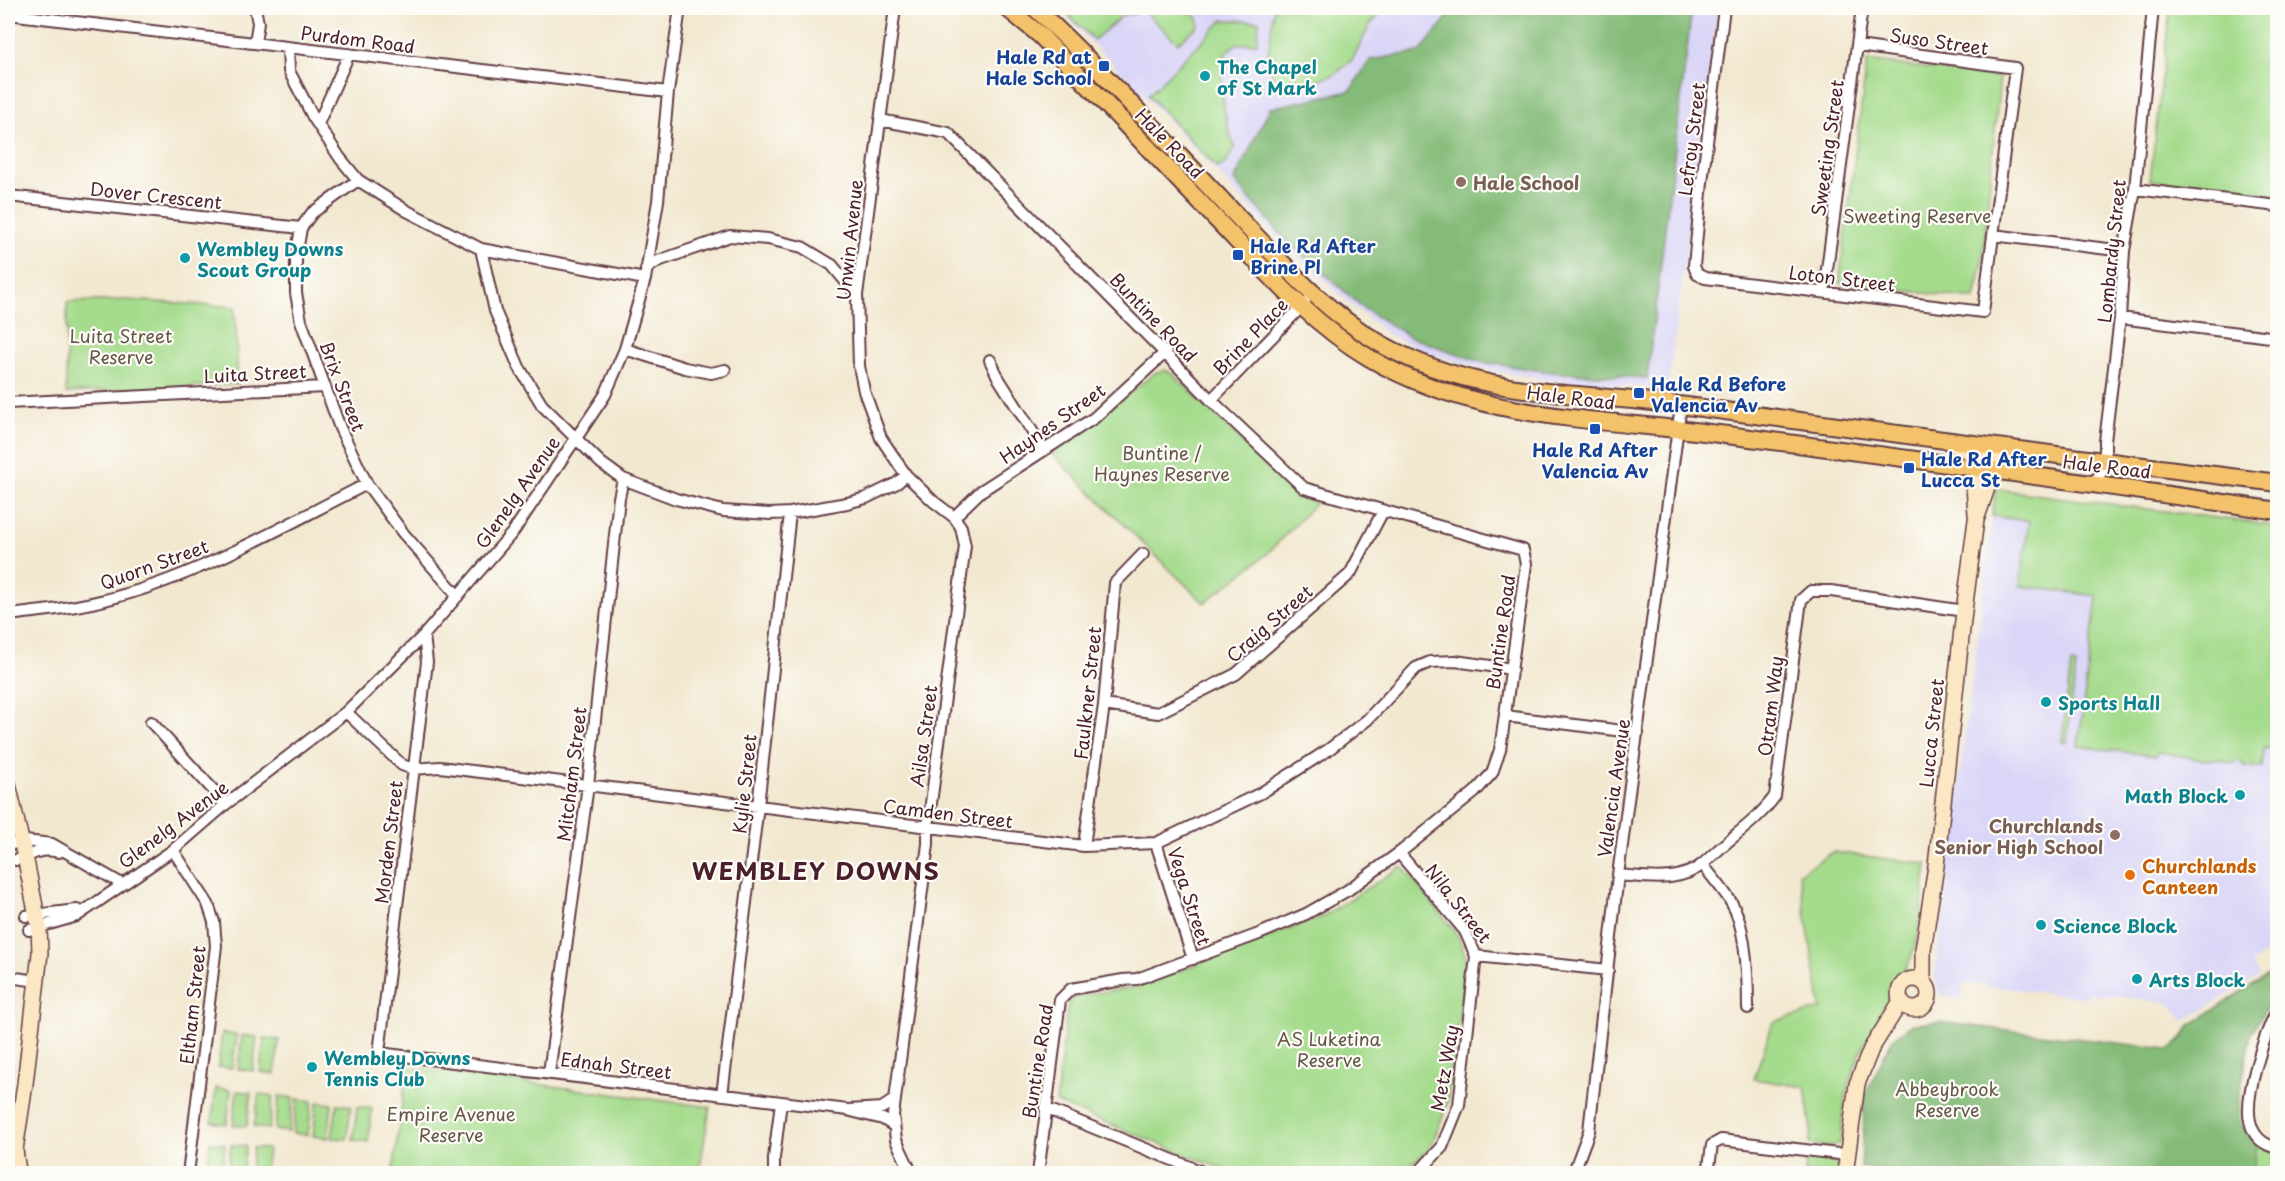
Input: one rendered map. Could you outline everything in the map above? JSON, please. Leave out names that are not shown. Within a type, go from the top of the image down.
[{"type":"main road","name":"Hale Road","points":[[1007,8],[1041,36],[1367,357],[1418,383],[1480,404],[1541,415],[1678,428],[2277,511]]},
{"type":"main road","name":"Hale Road","points":[[1035,8],[1081,52],[1307,300],[1378,342],[1434,369],[1483,383],[1545,392],[1681,405],[2277,483]]},
{"type":"street","points":[[255,8],[258,23],[255,43]]},
{"type":"street","name":"Glenelg Avenue","points":[[33,922],[88,907],[173,850],[226,804],[346,712],[424,634],[513,532],[605,395],[625,349],[646,274],[658,201],[668,92],[680,8]]},
{"type":"street","name":"Unwin Avenue","points":[[895,8],[857,295],[859,366],[864,391],[881,438],[892,458],[933,501],[954,517]]},
{"type":"street","name":"Lefroy Street","points":[[1697,273],[1694,266],[1702,182],[1724,8]]},
{"type":"street","name":"Sweeting Street","points":[[1824,292],[1862,8]]},
{"type":"street","name":"Lombardy Street","points":[[2105,460],[2105,441],[2121,318],[2124,251],[2135,189],[2153,8]]},
{"type":"street","name":"Purdom Road","points":[[8,14],[668,92]]},
{"type":"street","name":"Suso Street","points":[[1858,46],[2015,68],[1993,235]]},
{"type":"street","points":[[288,47],[289,71],[318,124],[340,158],[358,180],[407,211],[481,249],[646,274],[669,257],[730,236],[768,239],[802,247],[812,253],[832,266],[857,295]]},
{"type":"street","points":[[318,124],[349,54]]},
{"type":"street","name":"Buntine Road","points":[[880,120],[948,133],[1211,400],[1304,488],[1523,550],[1526,564],[1500,750],[1492,773],[1475,792],[1399,853],[1348,891],[1306,914],[1137,979],[1071,989],[1060,1000],[1038,1173]]},
{"type":"street","points":[[301,228],[312,213],[358,180]]},
{"type":"street","points":[[2135,189],[2277,206]]},
{"type":"street","name":"Dover Crescent","points":[[8,196],[301,228]]},
{"type":"street","name":"Brix Street","points":[[301,228],[296,258],[296,293],[301,321],[340,428],[367,484],[403,533],[458,597]]},
{"type":"street","points":[[1993,235],[2124,251]]},
{"type":"street","name":"Loton Street","points":[[1697,273],[1705,278],[1983,312],[1993,235]]},
{"type":"street","points":[[481,249],[495,311],[519,367],[542,405],[601,463],[623,479],[676,499],[723,510],[770,514],[790,513],[866,498],[897,483],[906,475]]},
{"type":"street","name":"Brine Place","points":[[1211,400],[1307,300]]},
{"type":"street","points":[[2121,318],[2277,338]]},
{"type":"street","points":[[625,349],[711,374],[725,370]]},
{"type":"street","name":"Haynes Street","points":[[954,517],[981,492],[1094,418],[1166,352]]},
{"type":"street","points":[[990,360],[999,379],[1044,450]]},
{"type":"street","name":"Luita Street","points":[[8,403],[324,387]]},
{"type":"street","name":"Valencia Avenue","points":[[1573,1173],[1589,1131],[1618,875],[1681,405]]},
{"type":"street","points":[[1932,438],[1976,453],[1980,456],[1983,469]]},
{"type":"street","points":[[1983,469],[1992,458],[2009,448]]},
{"type":"street","points":[[2082,483],[2096,480],[2105,467],[2105,460]]},
{"type":"street","name":"Lucca Street","points":[[1916,981],[1936,866],[1976,520],[1974,486],[1983,469]]},
{"type":"street","name":"Mitcham Street","points":[[549,1073],[588,785],[619,498],[623,479]]},
{"type":"street","name":"Quorn Street","points":[[8,615],[52,610],[116,597],[195,570],[367,484]]},
{"type":"street","name":"Craig Street","points":[[1104,705],[1158,713],[1236,674],[1350,574],[1383,511]]},
{"type":"street","name":"Kylie Street","points":[[722,1095],[758,806],[790,513]]},
{"type":"street","name":"Ailsa Street","points":[[912,1173],[896,1140],[894,1100],[965,546],[961,527],[954,517]]},
{"type":"street","name":"Faulkner Street","points":[[1084,846],[1104,705],[1115,584],[1143,554]]},
{"type":"street","name":"Otram Way","points":[[1618,875],[1661,879],[1685,874],[1703,865],[1715,852],[1765,812],[1775,796],[1801,600],[1811,591],[1831,591],[1964,611]]},
{"type":"street","name":"Morden Street","points":[[379,1053],[427,662],[424,634]]},
{"type":"street","name":"Camden Street","points":[[413,769],[440,767],[1084,846],[1156,843],[1261,793],[1328,750],[1367,720],[1416,668],[1430,662],[1455,662],[1512,669]]},
{"type":"street","points":[[346,712],[402,765],[413,769]]},
{"type":"street","points":[[1505,716],[1638,733]]},
{"type":"street","points":[[151,722],[226,804]]},
{"type":"street","points":[[8,784],[17,843],[40,953],[8,1137]]},
{"type":"street","points":[[8,827],[17,843]]},
{"type":"street","name":"Glenelg Avenue","points":[[17,843],[44,841],[52,844],[122,884]]},
{"type":"street","name":"Vega Street","points":[[1156,843],[1193,959]]},
{"type":"street","name":"Glenelg Avenue","points":[[21,859],[42,849],[68,854]]},
{"type":"street","name":"Eltham Street","points":[[173,850],[208,904],[214,922],[216,946],[188,1173]]},
{"type":"street","name":"Nila Street","points":[[1399,853],[1465,931],[1476,956],[1608,970]]},
{"type":"street","points":[[1703,865],[1733,903],[1739,920],[1748,968],[1748,1008]]},
{"type":"street","name":"Metz Way","points":[[1417,1173],[1442,1147],[1458,1105],[1476,956]]},
{"type":"street","points":[[8,977],[34,980]]},
{"type":"street","points":[[16,1170],[15,1150],[34,980]]},
{"type":"street","points":[[1845,1173],[1857,1084],[1871,1049],[1882,1032],[1894,1026],[1908,1005],[1927,1002],[1928,990],[1916,981],[1899,990],[1908,1005]]},
{"type":"street","points":[[2277,1009],[2259,1058],[2250,1099],[2250,1120],[2256,1137],[2269,1146],[2277,1148]]},
{"type":"street","name":"Ednah Street","points":[[379,1053],[848,1110],[882,1108],[894,1100]]},
{"type":"street","points":[[774,1173],[781,1102]]},
{"type":"street","points":[[1045,1108],[1207,1173]]},
{"type":"street","name":"Ednah Street","points":[[848,1110],[855,1114],[883,1119],[894,1126]]},
{"type":"street","points":[[1708,1173],[1712,1145],[1721,1140],[1847,1155]]},
{"type":"shaded area","name":"Hale School","points":[[1058,8],[1718,8],[1668,389],[1547,380],[1485,369],[1428,353],[1386,333],[1349,303],[1281,241],[1170,122]]},
{"type":"shaded area","name":"Churchlands Senior High School","points":[[1996,489],[2277,526],[2278,945],[2252,963],[2259,976],[2184,1021],[2170,1003],[2088,993],[2087,998],[1964,983],[1961,999],[1941,995],[1936,986],[1935,972]]},
{"type":"green space","points":[[1061,8],[1140,8],[1135,14],[1123,15],[1094,40]]},
{"type":"green space","points":[[1152,8],[1181,10],[1198,18],[1199,25],[1178,43],[1145,12]]},
{"type":"green space","points":[[1274,8],[1385,8],[1370,25],[1352,60],[1334,75],[1301,85],[1273,80],[1268,56]]},
{"type":"green space","name":"Hale School","points":[[1449,8],[1692,8],[1647,378],[1551,372],[1481,362],[1410,337],[1366,310],[1287,241],[1234,181],[1270,108],[1350,91],[1370,60],[1420,52],[1450,14]]},
{"type":"green space","points":[[2170,8],[2277,8],[2277,195],[2150,180]]},
{"type":"green space","points":[[1223,20],[1259,21],[1257,43],[1236,44],[1227,53],[1223,62],[1222,86],[1225,115],[1235,146],[1226,163],[1217,168],[1148,95]]},
{"type":"green space","name":"Sweeting Reserve","points":[[1867,61],[2000,77],[1982,266],[1975,299],[1839,283]]},
{"type":"green space","name":"Luita Street Reserve","points":[[128,300],[235,307],[238,384],[66,393],[67,302]]},
{"type":"green space","name":"Buntine / Haynes Reserve","points":[[1163,370],[1171,372],[1290,489],[1316,503],[1266,555],[1204,603],[1052,454],[1155,373]]},
{"type":"green space","points":[[1996,489],[2277,526],[2277,749],[2264,748],[2262,768],[2244,766],[2240,761],[2232,763],[2158,752],[2156,756],[2078,746],[2097,596],[2020,586],[2029,521],[1992,516]]},
{"type":"green space","points":[[2071,664],[2076,665],[2067,742],[2062,742]]},
{"type":"green space","points":[[1833,852],[1927,864],[1919,932],[1911,958],[1894,990],[1893,1005],[1879,1021],[1860,1052],[1846,1096],[1840,1143],[1828,1147],[1809,1144],[1811,1132],[1805,1087],[1754,1079],[1773,1022],[1821,1009],[1799,873]]},
{"type":"green space","name":"AS Luketina Reserve","points":[[1402,866],[1458,935],[1467,961],[1447,1105],[1430,1149],[1399,1173],[1233,1173],[1056,1103],[1068,1002],[1082,995],[1137,987],[1324,916]]},
{"type":"green space","name":"Abbeybrook Reserve","points":[[2277,969],[2277,989],[2251,1034],[2239,1097],[2240,1122],[2257,1145],[2252,1173],[1908,1174],[1861,1167],[1865,1095],[1893,1038],[1913,1024],[1938,1022],[2168,1049],[2181,1040],[2189,1026]]},
{"type":"green space","points":[[222,1033],[237,1035],[232,1068],[218,1067]]},
{"type":"green space","points":[[242,1035],[257,1037],[253,1071],[238,1069]]},
{"type":"green space","points":[[264,1038],[279,1040],[275,1074],[260,1072]]},
{"type":"green space","name":"Empire Avenue Reserve","points":[[407,1067],[710,1107],[699,1173],[393,1173]]},
{"type":"green space","points":[[216,1088],[231,1090],[227,1124],[212,1122]]},
{"type":"green space","points":[[237,1091],[251,1093],[247,1126],[233,1125]]},
{"type":"green space","points":[[259,1094],[273,1096],[269,1129],[254,1127]]},
{"type":"green space","points":[[279,1096],[293,1098],[289,1132],[275,1130]]},
{"type":"green space","points":[[297,1099],[312,1101],[308,1135],[293,1133]]},
{"type":"green space","points":[[317,1102],[332,1104],[328,1138],[313,1136]]},
{"type":"green space","points":[[337,1104],[351,1106],[347,1139],[332,1138]]},
{"type":"green space","points":[[357,1107],[372,1108],[368,1142],[353,1140]]},
{"type":"green space","points":[[210,1142],[225,1144],[222,1173],[207,1173]]},
{"type":"green space","points":[[231,1145],[246,1146],[242,1173],[227,1173]]},
{"type":"green space","points":[[2257,1145],[2277,1151],[2277,1173],[2186,1174]]},
{"type":"green space","points":[[253,1148],[268,1149],[265,1173],[250,1173]]},
{"type":"green space","points":[[1807,1156],[1832,1160],[1838,1168],[1838,1173],[1805,1174]]},
{"type":"place","name":"Hale Rd at Hale School","points":[[1104,66]]},
{"type":"place","name":"The Chapel of St Mark","points":[[1205,76]]},
{"type":"place","name":"Hale School","points":[[1461,182]]},
{"type":"place","name":"Hale Rd After Brine Pl","points":[[1238,255]]},
{"type":"place","name":"Wembley Downs Scout Group","points":[[185,258]]},
{"type":"place","name":"Hale Rd Before Valencia Av","points":[[1639,393]]},
{"type":"place","name":"Hale Rd After Valencia Av","points":[[1595,429]]},
{"type":"place","name":"Hale Rd After Lucca St","points":[[1909,468]]},
{"type":"place","name":"Sports Hall","points":[[2046,702]]},
{"type":"place","name":"Math Block","points":[[2240,795]]},
{"type":"place","name":"Churchlands Senior High School","points":[[2115,835]]},
{"type":"place","name":"Churchlands Canteen","points":[[2130,875]]},
{"type":"place","name":"Science Block","points":[[2041,925]]},
{"type":"place","name":"Arts Block","points":[[2137,979]]},
{"type":"place","name":"Wembley Downs Tennis Club","points":[[312,1067]]},
{"type":"district","name":"WEMBLEY DOWNS","points":[[816,870]]}]
